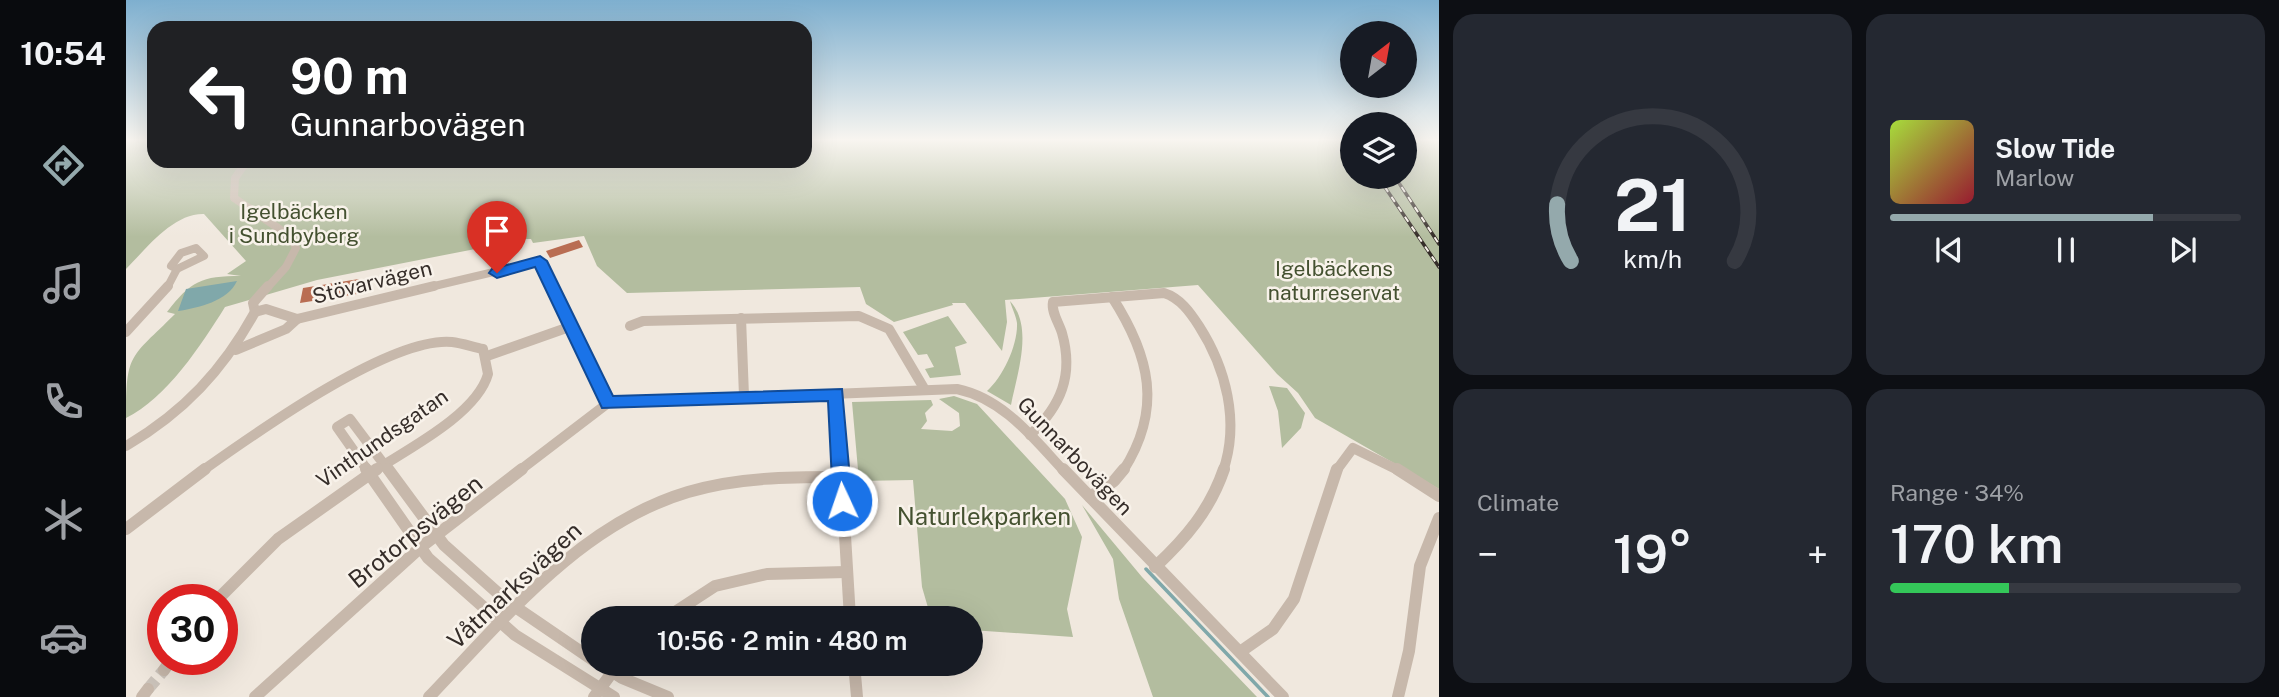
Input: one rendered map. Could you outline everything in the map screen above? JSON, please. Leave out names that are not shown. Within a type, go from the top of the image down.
[{"type":"street","points":[[126,446],[182,408],[208,385],[236,350],[255,312],[253,303],[286,267],[296,248],[290,236],[234,198],[234,179],[239,172]]},
{"type":"street","name":"Stövarvägen","points":[[255,312],[266,309],[297,318],[540,261],[572,326]]},
{"type":"street","points":[[126,332],[164,293],[177,269]]},
{"type":"street","points":[[1030,435],[1051,415],[1067,374],[1066,338],[1052,302],[1164,292],[1175,296],[1214,352],[1231,408],[1230,453],[1219,489],[1192,533],[1181,547],[1155,567]]},
{"type":"street","points":[[1090,496],[1116,479],[1125,467],[1147,422],[1149,399],[1142,350],[1133,328],[1112,297]]},
{"type":"street","points":[[630,326],[643,321],[843,314],[875,320],[889,329],[900,343],[925,390]]},
{"type":"street","points":[[236,350],[286,329],[297,318]]},
{"type":"street","points":[[741,318],[744,396]]},
{"type":"street","points":[[126,528],[286,412],[379,361],[441,340],[474,342],[487,356],[572,326],[608,403]]},
{"type":"street","name":"Vinthundsgatan","points":[[234,584],[307,515],[384,466],[455,415],[481,389],[489,370],[487,356]]},
{"type":"street","name":"Gunnarbovägen","points":[[608,403],[948,387],[977,394],[1008,413],[1283,697]]},
{"type":"street","points":[[836,394],[849,606]]},
{"type":"street","name":"Brotorpsvägen","points":[[255,697],[421,547],[608,403]]},
{"type":"street","points":[[581,652],[517,609],[450,551],[350,419],[337,427],[435,564],[502,623],[596,693],[614,697]]},
{"type":"street","points":[[1240,652],[1282,620],[1301,586],[1328,490],[1342,458],[1353,448],[1400,471],[1439,496]]},
{"type":"street","name":"Våtmarksvägen","points":[[429,697],[517,609],[590,543],[618,523],[667,499],[719,485],[766,478],[841,477]]},
{"type":"street","points":[[1398,697],[1409,651],[1420,566],[1439,519]]},
{"type":"street","points":[[684,606],[715,586],[767,574],[846,572]]},
{"type":"street","points":[[596,693],[609,676]]},
{"type":"street","points":[[632,676],[668,697]]},
{"type":"street","points":[[855,676],[857,697]]},
{"type":"green space","name":"Igelbäckens naturreservat","points":[[126,172],[1340,172],[1340,189],[1417,189],[1417,172],[1439,172],[1439,489],[1315,418],[1298,393],[1277,374],[1198,285],[1005,300],[1007,322],[1002,351],[965,303],[952,303],[953,305],[894,322],[866,304],[860,287],[627,293],[597,266],[584,236],[533,243],[531,239],[526,239],[317,280],[225,307],[169,384],[155,398],[126,418],[130,368],[140,349],[175,314],[167,312],[183,293],[198,282],[216,277],[241,276],[227,274],[246,261],[204,214],[182,219],[151,243],[126,269]]},
{"type":"green space","points":[[1010,301],[1021,324],[1022,337],[1020,365],[1011,405],[987,391],[1004,369],[1015,341],[1017,323]]},
{"type":"green space","points":[[948,316],[967,343],[955,347],[961,375],[930,378],[925,369],[934,367],[927,354],[918,355],[903,332]]},
{"type":"green space","points":[[1269,386],[1287,388],[1305,413],[1301,428],[1282,448],[1278,411]]},
{"type":"green space","name":"Naturlekparken","points":[[954,396],[977,404],[1065,499],[1082,537],[1067,609],[1073,637],[983,631],[983,606],[928,606],[922,587],[913,480],[859,481],[852,402],[931,400],[933,405],[925,413],[927,421],[921,429],[952,431],[960,426],[959,413],[939,399]]},
{"type":"green space","points":[[1082,505],[1142,577],[1257,697],[1153,697],[1119,599],[1113,559]]},
{"type":"water","points":[[237,281],[227,294],[220,298],[178,311],[186,289]]},
{"type":"building","points":[[579,240],[583,247],[550,258],[546,251]]},
{"type":"building","points":[[359,279],[357,294],[300,303],[303,288]]},
{"type":"waterway","points":[[1146,569],[1268,697]]},
{"type":"tunnel","points":[[148,689],[160,675]]},
{"type":"railway","points":[[1386,189],[1439,267]]},
{"type":"railway","points":[[1403,189],[1439,244]]},
{"type":"route","points":[[497,273],[540,261],[608,403],[836,394],[842,501]]},
{"type":"park label","name":"Igelbäcken i Sundbyberg","points":[[294,223]]}]
